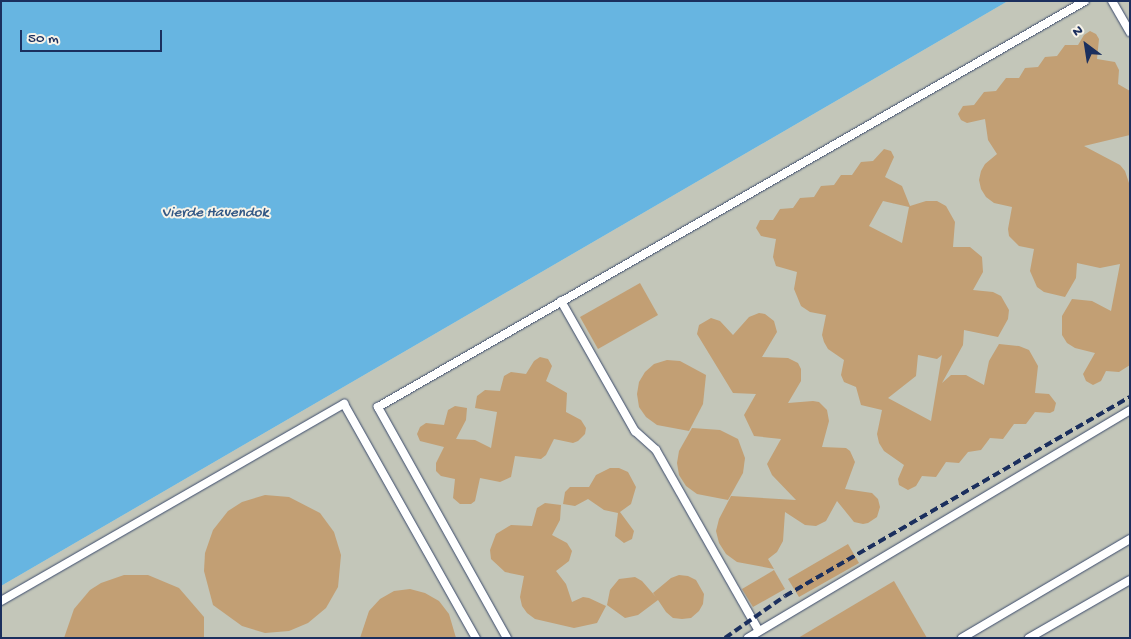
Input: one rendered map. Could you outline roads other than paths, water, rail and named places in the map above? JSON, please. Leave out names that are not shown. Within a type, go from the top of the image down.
[{"type":"lane","points":[[507,638],[378,407],[1084,1]]},
{"type":"lane","points":[[1112,1],[1130,32]]},
{"type":"lane","points":[[561,302],[635,431],[656,450],[759,631]]},
{"type":"lane","points":[[1,601],[344,404],[476,638]]},
{"type":"lane","points":[[748,638],[1130,410]]},
{"type":"lane","points":[[962,638],[1130,539]]},
{"type":"lane","points":[[1029,638],[1130,580]]},
{"type":"water","name":"Vierde Havendok","points":[[1,1],[1008,1],[1,586]]},
{"type":"railway","points":[[725,638],[785,596],[1130,397]]}]
